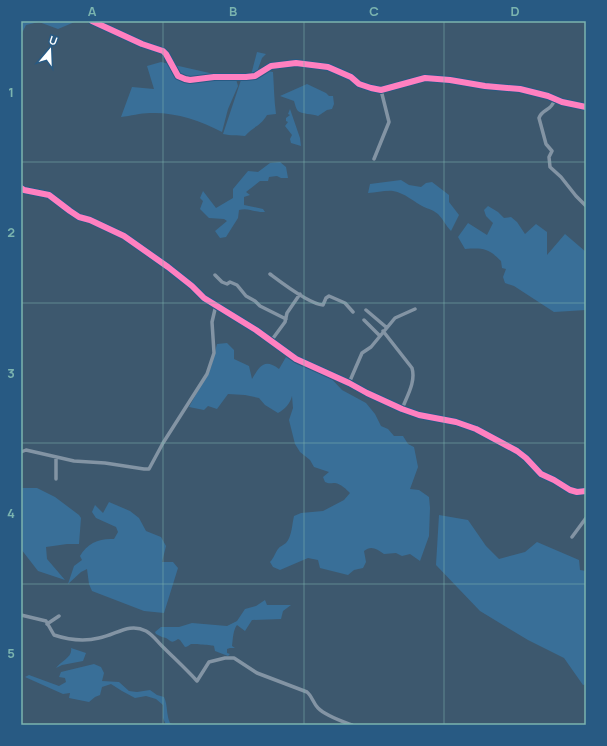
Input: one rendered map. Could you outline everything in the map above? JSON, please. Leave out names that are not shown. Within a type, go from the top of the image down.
[{"type":"street","points":[[92,21],[142,44],[163,51],[178,76],[190,80],[214,76],[255,76],[271,66],[296,63],[328,67],[351,77],[359,84],[381,90],[425,78],[520,89],[543,94],[562,102],[586,107]]},
{"type":"street","points":[[374,159],[389,122],[381,90]]},
{"type":"street","points":[[555,99],[551,108],[543,112],[539,118],[546,144],[552,151],[549,159],[550,167],[561,177],[586,206]]},
{"type":"street","points":[[21,188],[24,190],[49,195],[79,217],[90,220],[124,236],[168,267],[192,286],[204,298],[256,330],[296,359],[402,409],[419,415],[456,422],[476,429],[517,451],[541,474],[570,490],[577,492],[586,491]]},
{"type":"street","points":[[270,274],[289,289],[315,304],[324,305],[328,296],[345,303],[353,312]]},
{"type":"street","points":[[215,275],[223,282],[228,284],[230,282],[236,284],[246,296],[260,306],[286,319]]},
{"type":"street","points":[[271,341],[285,322],[287,312],[300,294]]},
{"type":"street","points":[[21,452],[26,450],[74,461],[105,463],[144,469],[149,468],[163,443],[207,374],[214,353],[212,322],[216,305]]},
{"type":"street","points":[[349,383],[362,353],[371,347],[379,335],[396,317],[415,309]]},
{"type":"street","points":[[366,310],[386,327]]},
{"type":"street","points":[[364,320],[379,335]]},
{"type":"street","points":[[383,331],[412,368],[414,374],[402,409]]},
{"type":"street","points":[[56,457],[56,479]]},
{"type":"street","points":[[572,537],[586,518]]},
{"type":"street","points":[[21,615],[46,622],[54,636],[76,641],[111,635],[124,628],[134,628],[146,631],[156,638],[197,681],[209,662],[225,658],[234,658],[257,673],[307,692],[312,701],[321,711],[352,725]]},
{"type":"street","points":[[47,624],[59,616]]},
{"type":"shaded area","points":[[21,21],[77,21],[58,29],[39,22],[26,25],[21,35]]},
{"type":"shaded area","points":[[257,52],[266,54],[262,58],[258,69],[273,72],[276,114],[267,115],[262,122],[245,136],[223,134],[243,74],[251,75]]},
{"type":"shaded area","points":[[161,62],[236,79],[238,86],[228,109],[222,132],[196,120],[178,115],[146,113],[121,117],[132,87],[154,89],[147,66]]},
{"type":"shaded area","points":[[307,84],[329,96],[333,96],[334,104],[332,109],[327,110],[318,116],[302,113],[297,110],[294,101],[280,96]]},
{"type":"shaded area","points":[[290,109],[300,138],[301,146],[291,143],[290,139],[292,135],[285,126],[288,122],[286,121],[286,118],[290,115],[288,114]]},
{"type":"shaded area","points":[[280,162],[286,167],[288,178],[281,178],[277,176],[269,177],[268,181],[260,181],[246,192],[250,195],[244,197],[244,205],[263,209],[265,212],[246,209],[239,210],[238,218],[226,237],[220,238],[215,231],[227,221],[224,219],[209,218],[200,209],[203,201],[200,198],[203,191],[216,208],[233,198],[233,189],[248,171],[258,172],[270,163]]},
{"type":"shaded area","points":[[401,180],[409,185],[421,187],[426,183],[432,182],[449,195],[449,202],[459,215],[451,231],[438,214],[402,194],[390,191],[368,193],[370,184]]},
{"type":"shaded area","points":[[488,206],[504,218],[511,217],[517,222],[525,234],[536,224],[547,232],[547,255],[565,234],[586,252],[586,310],[554,312],[514,286],[505,283],[503,277],[506,269],[502,268],[501,261],[489,251],[481,249],[465,249],[458,237],[468,223],[487,235],[493,223],[486,216],[484,210]]},
{"type":"shaded area","points":[[227,343],[234,350],[234,359],[249,366],[252,379],[257,370],[263,365],[270,364],[279,369],[286,357],[297,364],[328,375],[342,390],[366,403],[375,414],[381,426],[388,429],[394,436],[403,436],[408,444],[414,447],[418,467],[410,489],[419,490],[429,497],[430,508],[429,536],[420,561],[410,554],[402,556],[396,553],[384,554],[376,549],[369,548],[364,551],[366,562],[363,568],[354,570],[348,575],[320,568],[318,560],[308,558],[280,570],[273,567],[270,562],[279,548],[288,540],[291,533],[294,516],[301,513],[323,511],[344,500],[350,493],[339,484],[325,482],[323,477],[329,472],[314,467],[310,460],[300,452],[295,444],[289,420],[293,408],[292,396],[287,406],[278,413],[265,405],[259,398],[245,395],[228,394],[217,409],[208,406],[204,410],[189,407],[211,367],[217,344]]},
{"type":"shaded area","points":[[21,488],[37,488],[55,497],[81,518],[79,544],[46,547],[47,559],[65,580],[38,571],[21,549]]},
{"type":"shaded area","points":[[109,502],[130,511],[139,518],[146,531],[161,537],[166,546],[162,562],[173,562],[178,568],[164,613],[144,611],[92,591],[89,584],[87,569],[81,572],[68,584],[74,566],[82,560],[80,556],[83,551],[94,542],[104,539],[114,539],[118,532],[116,527],[96,518],[92,512],[95,505],[103,513]]},
{"type":"shaded area","points":[[439,515],[468,520],[486,546],[499,559],[525,552],[537,542],[579,560],[580,570],[586,571],[586,684],[583,685],[564,658],[528,640],[480,611],[436,565]]},
{"type":"shaded area","points":[[265,600],[267,605],[291,605],[283,611],[281,619],[252,620],[245,631],[237,625],[234,632],[232,646],[235,648],[227,649],[227,653],[230,654],[228,656],[215,651],[214,646],[191,644],[185,647],[178,639],[171,642],[155,632],[161,627],[179,627],[192,623],[227,626],[237,621],[245,609],[256,606]]},
{"type":"shaded area","points":[[71,648],[86,653],[83,661],[62,665],[56,668],[70,654]]},
{"type":"shaded area","points":[[94,664],[101,667],[104,673],[102,681],[119,682],[129,691],[137,692],[150,690],[157,695],[164,697],[170,723],[175,725],[166,725],[163,718],[163,705],[156,699],[146,696],[135,698],[111,684],[102,687],[100,695],[89,702],[69,698],[70,693],[63,694],[25,677],[29,675],[59,686],[66,682],[65,678],[59,677],[61,672]]},
{"type":"cycle path","points":[[92,21],[142,44],[163,51],[178,76],[190,80],[214,77],[255,76],[271,66],[296,63],[328,67],[351,77],[359,84],[381,90],[425,78],[450,80],[485,86],[520,89],[548,96],[562,102],[586,107]]},
{"type":"cycle path","points":[[21,188],[24,190],[49,195],[79,217],[90,220],[124,236],[168,267],[192,286],[204,298],[256,330],[296,359],[402,409],[419,415],[456,422],[476,429],[517,451],[541,474],[570,490],[577,492],[586,491]]}]
